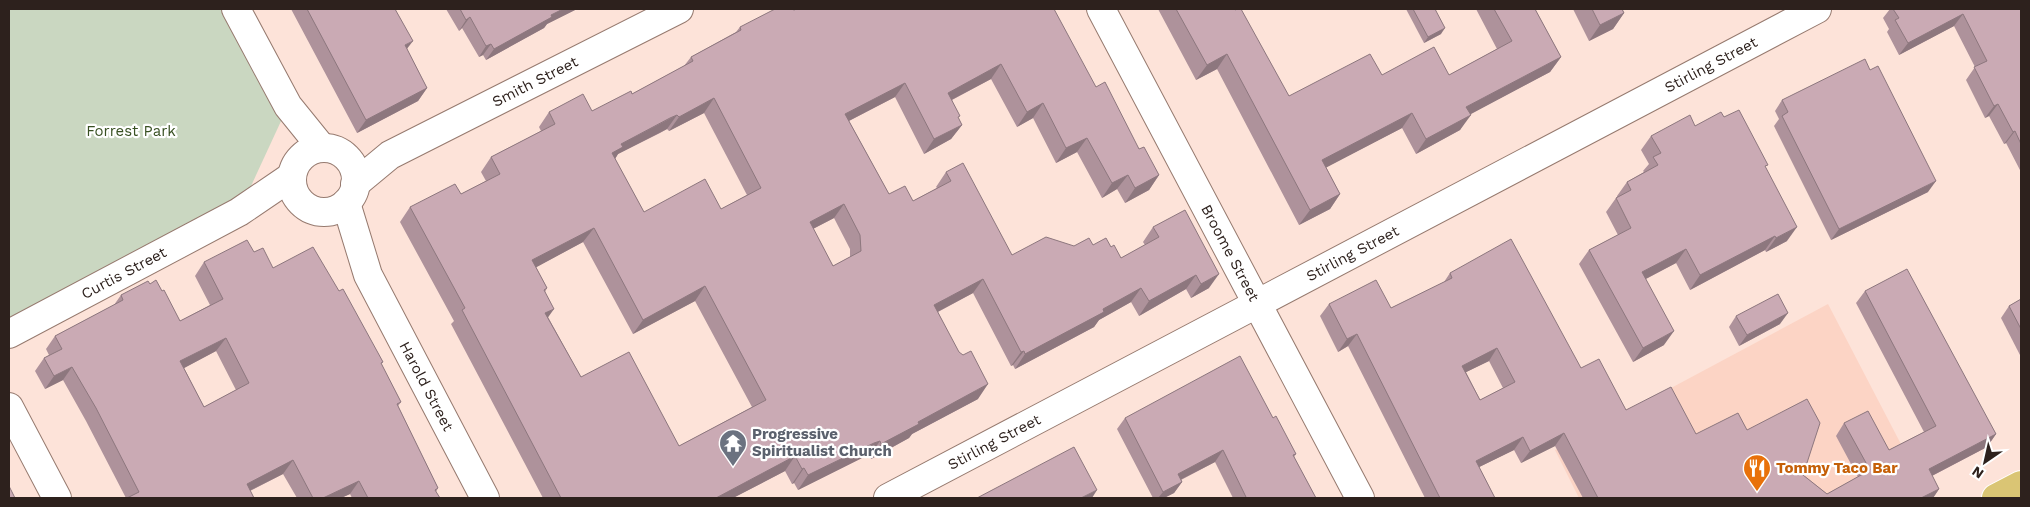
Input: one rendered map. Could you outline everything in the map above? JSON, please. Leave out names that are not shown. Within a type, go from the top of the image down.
[{"type":"main road","points":[[1996,498],[2021,485]]},
{"type":"street","points":[[236,9],[288,106],[332,151],[353,168],[351,193],[339,208],[331,211],[310,208],[295,193],[288,106]]},
{"type":"street","name":"Smith Street","points":[[351,193],[390,155],[679,9]]},
{"type":"street","name":"Broome Street","points":[[1101,9],[1360,498]]},
{"type":"street","name":"Stirling Street","points":[[888,498],[1817,9]]},
{"type":"street","points":[[294,171],[306,154],[332,151]]},
{"type":"street","name":"Smith Street","points":[[332,151],[390,155]]},
{"type":"street","name":"Curtis Street","points":[[9,334],[239,212],[294,171]]},
{"type":"street","name":"Harold Street","points":[[351,193],[368,275]]},
{"type":"street","name":"Curtis Street","points":[[239,212],[310,208]]},
{"type":"street","name":"Harold Street","points":[[310,208],[368,275],[485,498]]},
{"type":"street","points":[[9,407],[57,498]]},
{"type":"shaded area","points":[[1828,304],[1929,498],[1579,498],[1555,450]]},
{"type":"green space","name":"Forrest Park","points":[[9,9],[236,9],[288,106],[239,212],[9,334]]},
{"type":"building","points":[[307,9],[395,9],[413,41],[405,45],[427,88],[366,120]]},
{"type":"building","points":[[460,9],[563,9],[494,49],[491,44],[486,46],[470,17],[466,20]]},
{"type":"building","points":[[775,9],[1054,9],[1096,87],[1105,82],[1139,149],[1144,147],[1159,175],[1135,188],[1128,175],[1112,183],[1087,138],[1066,148],[1043,103],[1027,112],[1001,64],[948,93],[960,116],[958,117],[962,125],[934,139],[905,83],[845,114],[889,194],[905,186],[913,201],[951,181],[946,172],[963,163],[1012,255],[1046,237],[1074,246],[1089,238],[1093,245],[1106,238],[1111,247],[1114,245],[1121,258],[1159,237],[1153,227],[1185,210],[1219,274],[1201,284],[1196,275],[1149,301],[1141,288],[1103,309],[1104,312],[1025,354],[1024,351],[1021,352],[983,279],[934,305],[959,352],[963,355],[971,351],[988,384],[881,444],[880,441],[874,443],[808,475],[804,468],[802,469],[795,456],[716,498],[561,498],[462,310],[465,308],[410,207],[455,184],[461,194],[500,174],[491,157],[555,124],[549,112],[583,94],[592,111],[631,91],[632,94],[693,61],[691,57],[741,30],[740,27]],"holes":[[[714,98],[761,188],[721,209],[705,179],[644,212],[612,153],[623,147],[621,144],[670,118],[677,115],[679,117]],[[844,204],[860,235],[861,251],[833,266],[810,222]],[[594,228],[643,320],[705,286],[766,400],[679,446],[629,352],[581,377],[545,313],[554,309],[544,290],[547,288],[532,260]]]},
{"type":"building","points":[[1176,9],[1241,9],[1289,96],[1370,54],[1382,75],[1434,47],[1449,75],[1512,41],[1494,9],[1535,9],[1561,57],[1466,107],[1471,115],[1426,139],[1412,113],[1322,160],[1340,194],[1310,210],[1227,54],[1207,65]]},
{"type":"building","points":[[1413,9],[1435,9],[1445,28],[1428,37]]},
{"type":"building","points":[[1592,9],[1622,9],[1624,13],[1600,25]]},
{"type":"building","points":[[1893,9],[2021,9],[2021,144],[1998,104],[1994,106],[1974,67],[1987,61],[1963,14],[1908,43],[1895,20],[1899,18]]},
{"type":"building","points":[[1865,59],[1870,70],[1878,66],[1936,181],[1839,229],[1782,116],[1788,112],[1782,100]]},
{"type":"building","points":[[1739,110],[1768,165],[1765,166],[1797,227],[1776,238],[1775,236],[1700,275],[1686,249],[1642,272],[1674,331],[1643,348],[1589,250],[1631,228],[1616,198],[1631,190],[1627,182],[1658,165],[1653,157],[1661,153],[1651,136],[1690,115],[1695,126],[1721,112],[1724,117]]},
{"type":"building","points":[[1511,239],[1581,368],[1599,359],[1626,410],[1671,387],[1696,434],[1738,413],[1747,430],[1807,399],[1820,423],[1803,475],[1827,494],[1870,470],[1844,423],[1868,411],[1889,450],[1936,426],[1865,291],[1907,269],[1996,434],[1929,469],[1939,489],[1921,498],[1598,498],[1564,433],[1530,451],[1523,437],[1476,461],[1495,498],[1440,498],[1357,334],[1347,339],[1329,304],[1376,280],[1391,308],[1452,278],[1450,273]],"holes":[[[1497,348],[1515,382],[1480,400],[1462,366]]]},
{"type":"building","points":[[247,240],[254,252],[263,248],[273,268],[313,247],[339,291],[343,289],[383,362],[381,363],[401,402],[397,404],[438,488],[435,490],[440,498],[368,498],[359,481],[323,498],[313,498],[293,460],[247,484],[254,498],[127,498],[139,492],[96,408],[72,367],[54,376],[44,358],[62,349],[55,336],[123,300],[121,295],[148,281],[150,284],[156,280],[162,291],[164,290],[180,321],[223,299],[204,262]],"holes":[[[226,338],[249,383],[204,407],[180,361]]]},
{"type":"building","points":[[1778,294],[1788,313],[1747,335],[1736,316]]},
{"type":"building","points":[[2021,299],[2021,329],[2009,306]]},
{"type":"building","points":[[1240,356],[1273,418],[1276,416],[1296,454],[1293,455],[1316,498],[1244,498],[1246,497],[1223,450],[1178,474],[1182,482],[1163,492],[1125,418]]},
{"type":"building","points":[[1074,447],[1097,490],[1081,498],[977,498]]},
{"type":"building","points":[[9,486],[15,498],[9,498]]},
{"type":"place","name":"Progressive Spiritualist Church","points":[[733,467]]},
{"type":"place","name":"Tommy Taco Bar","points":[[1757,492]]}]
